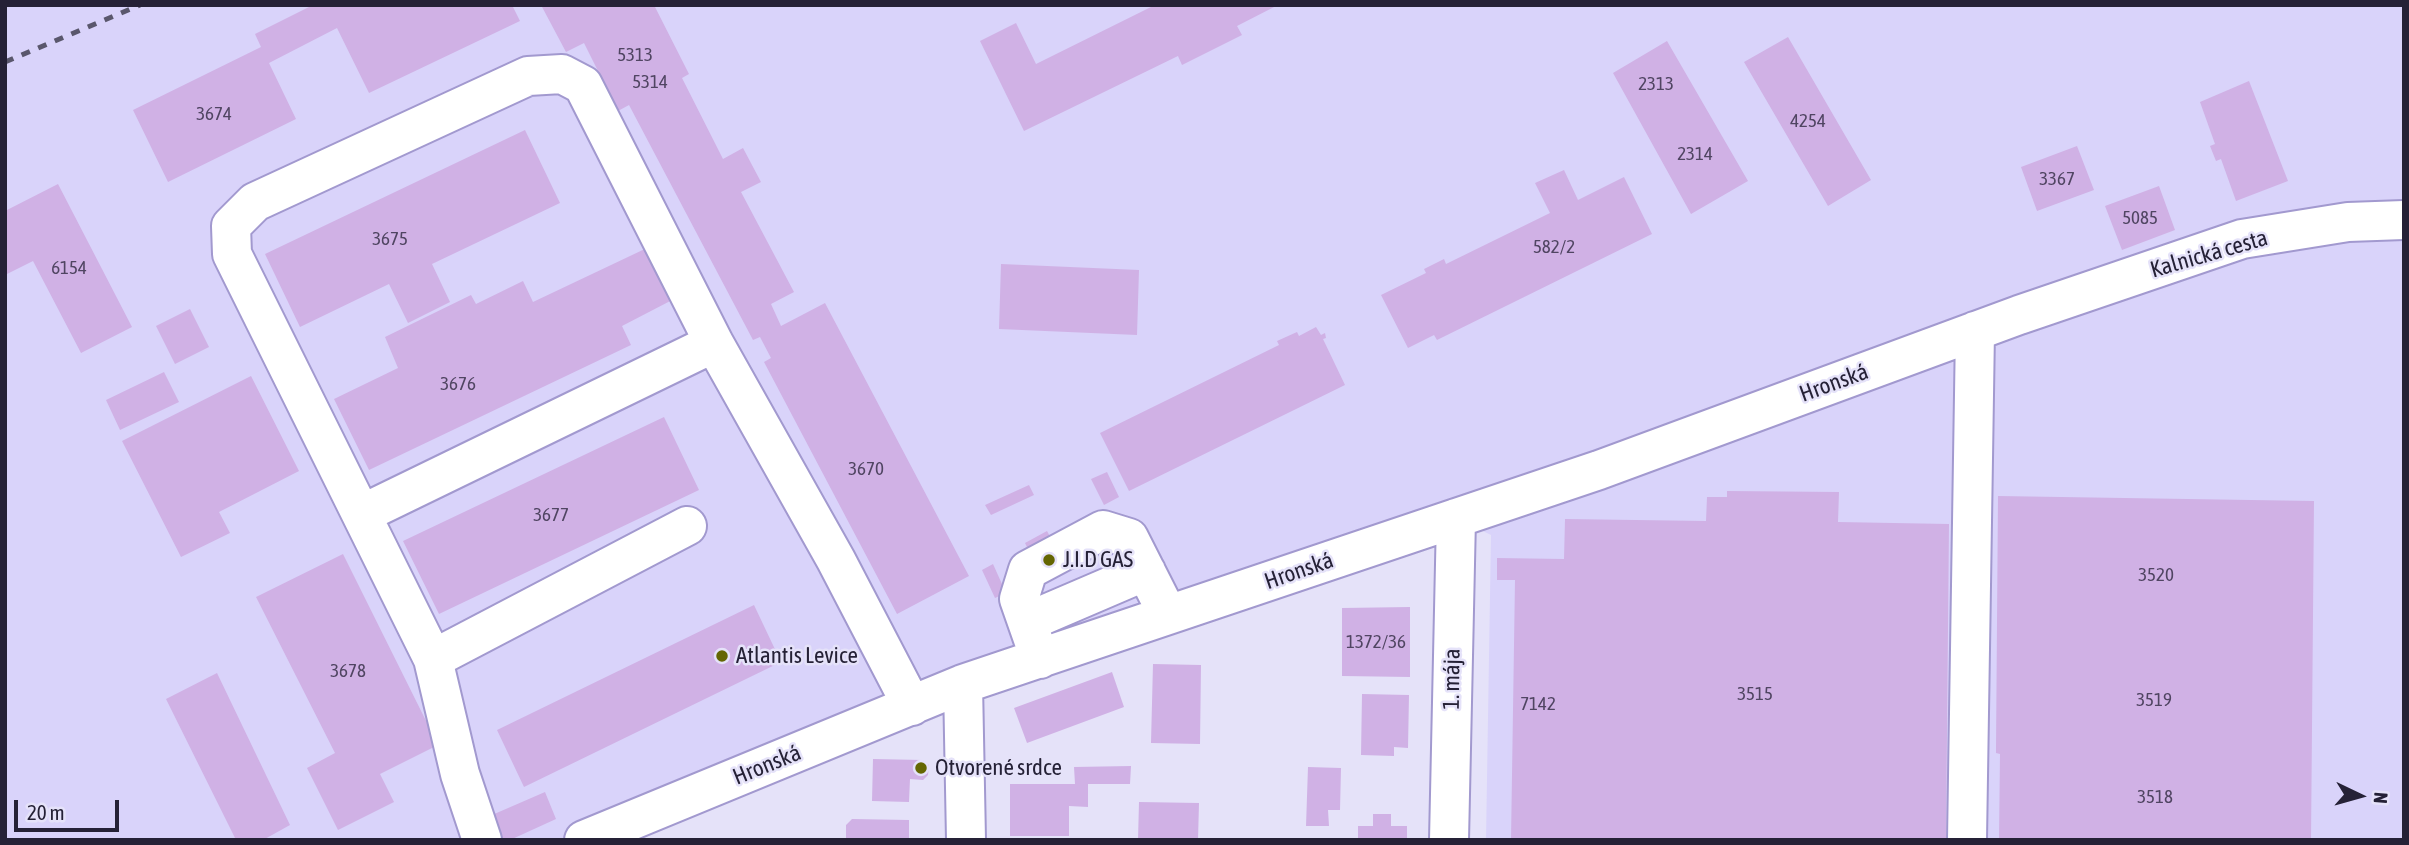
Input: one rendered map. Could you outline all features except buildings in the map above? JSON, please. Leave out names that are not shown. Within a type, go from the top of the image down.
[{"type":"street","points":[[482,840],[460,774],[432,659],[232,254],[231,226],[255,202],[528,76],[562,75],[583,85],[714,343],[836,560],[912,706]]},
{"type":"street","name":"Kalnická cesta","points":[[2019,315],[2242,239],[2348,222],[2404,220]]},
{"type":"street","name":"Hronská","points":[[584,840],[963,684],[1599,470],[2019,315]]},
{"type":"street","points":[[1967,840],[1975,331]]},
{"type":"street","points":[[362,514],[714,343]]},
{"type":"street","name":"1. mája","points":[[1449,840],[1456,518]]},
{"type":"street","points":[[432,659],[687,526]]},
{"type":"street","points":[[1040,659],[1019,599],[1028,570],[1103,530],[1129,538],[1168,615]]},
{"type":"street","points":[[1027,622],[1146,571]]},
{"type":"street","points":[[963,684],[966,840]]},
{"type":"shaded area","points":[[5,5],[2404,5],[2404,840],[1486,840],[1491,535],[1456,518],[584,840],[5,840]]},
{"type":"railway","points":[[5,62],[140,5]]},
{"type":"place","name":"J.I.D GAS","points":[[1049,560]]},
{"type":"place","name":"Atlantis Levice","points":[[722,656]]},
{"type":"place","name":"Otvorené srdce","points":[[921,768]]}]
